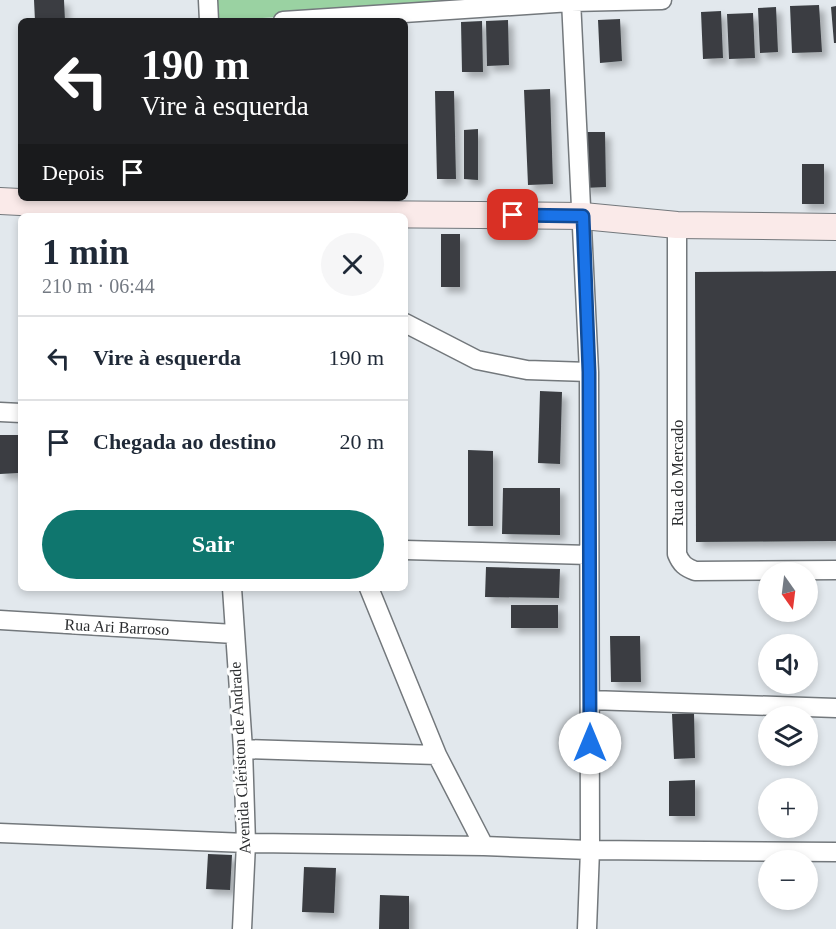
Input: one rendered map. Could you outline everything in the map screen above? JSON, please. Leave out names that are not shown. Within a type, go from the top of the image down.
[{"type":"street","points":[[208,0],[209,18]]},
{"type":"street","points":[[326,18],[571,1],[662,0]]},
{"type":"street","points":[[571,1],[589,372],[590,850],[587,929]]},
{"type":"street","points":[[0,201],[211,208],[232,213]]},
{"type":"street","points":[[408,215],[583,216],[677,225],[836,227]]},
{"type":"street","name":"Rua do Mercado","points":[[677,225],[677,554],[681,563],[695,571],[836,570]]},
{"type":"street","points":[[408,325],[477,360],[527,370],[589,372]]},
{"type":"street","points":[[0,412],[18,413]]},
{"type":"street","points":[[408,550],[589,555]]},
{"type":"street","name":"Avenida Clériston de Andrade","points":[[232,591],[243,749],[246,843],[242,929]]},
{"type":"street","points":[[370,591],[437,755],[484,846]]},
{"type":"street","name":"Rua Ari Barroso","points":[[0,620],[234,634]]},
{"type":"street","points":[[590,700],[836,708]]},
{"type":"street","points":[[243,749],[437,755]]},
{"type":"street","points":[[0,832],[246,843],[836,852]]},
{"type":"green space","points":[[212,0],[547,0],[263,18],[213,18]]},
{"type":"building","points":[[34,0],[64,0],[65,18],[35,18]]},
{"type":"building","points":[[819,5],[822,52],[792,53],[790,6]]},
{"type":"building","points":[[836,6],[836,43],[834,43],[831,7]]},
{"type":"building","points":[[776,7],[778,52],[760,53],[758,8]]},
{"type":"building","points":[[721,11],[723,58],[703,59],[701,12]]},
{"type":"building","points":[[753,13],[755,58],[729,59],[727,14]]},
{"type":"building","points":[[620,19],[622,61],[600,63],[598,20]]},
{"type":"building","points":[[508,20],[509,65],[487,66],[486,21]]},
{"type":"building","points":[[482,21],[483,72],[462,72],[461,22]]},
{"type":"building","points":[[550,89],[553,184],[528,185],[524,90]]},
{"type":"building","points":[[435,91],[454,91],[456,179],[437,179]]},
{"type":"building","points":[[478,129],[478,180],[464,179],[464,130]]},
{"type":"building","points":[[582,132],[605,132],[606,187],[583,188]]},
{"type":"building","points":[[802,164],[824,164],[824,204],[802,204]]},
{"type":"building","points":[[441,234],[460,234],[460,287],[441,287]]},
{"type":"building","points":[[836,271],[836,541],[696,542],[695,272]]},
{"type":"building","points":[[540,391],[562,392],[560,464],[538,463]]},
{"type":"building","points":[[0,435],[18,435],[18,473],[0,474]]},
{"type":"building","points":[[468,450],[493,451],[493,526],[468,526]]},
{"type":"building","points":[[503,488],[560,488],[560,535],[502,534]]},
{"type":"building","points":[[486,567],[560,569],[559,598],[485,597]]},
{"type":"building","points":[[511,605],[558,605],[558,628],[511,628]]},
{"type":"building","points":[[610,636],[640,636],[641,682],[611,682]]},
{"type":"building","points":[[694,713],[695,758],[674,759],[672,714]]},
{"type":"building","points":[[695,780],[695,816],[669,816],[669,781]]},
{"type":"building","points":[[208,854],[232,855],[230,890],[206,889]]},
{"type":"building","points":[[304,867],[336,868],[334,913],[302,912]]},
{"type":"building","points":[[380,895],[409,896],[409,929],[379,929]]},
{"type":"route","points":[[513,215],[583,216],[589,372],[590,743]]}]
